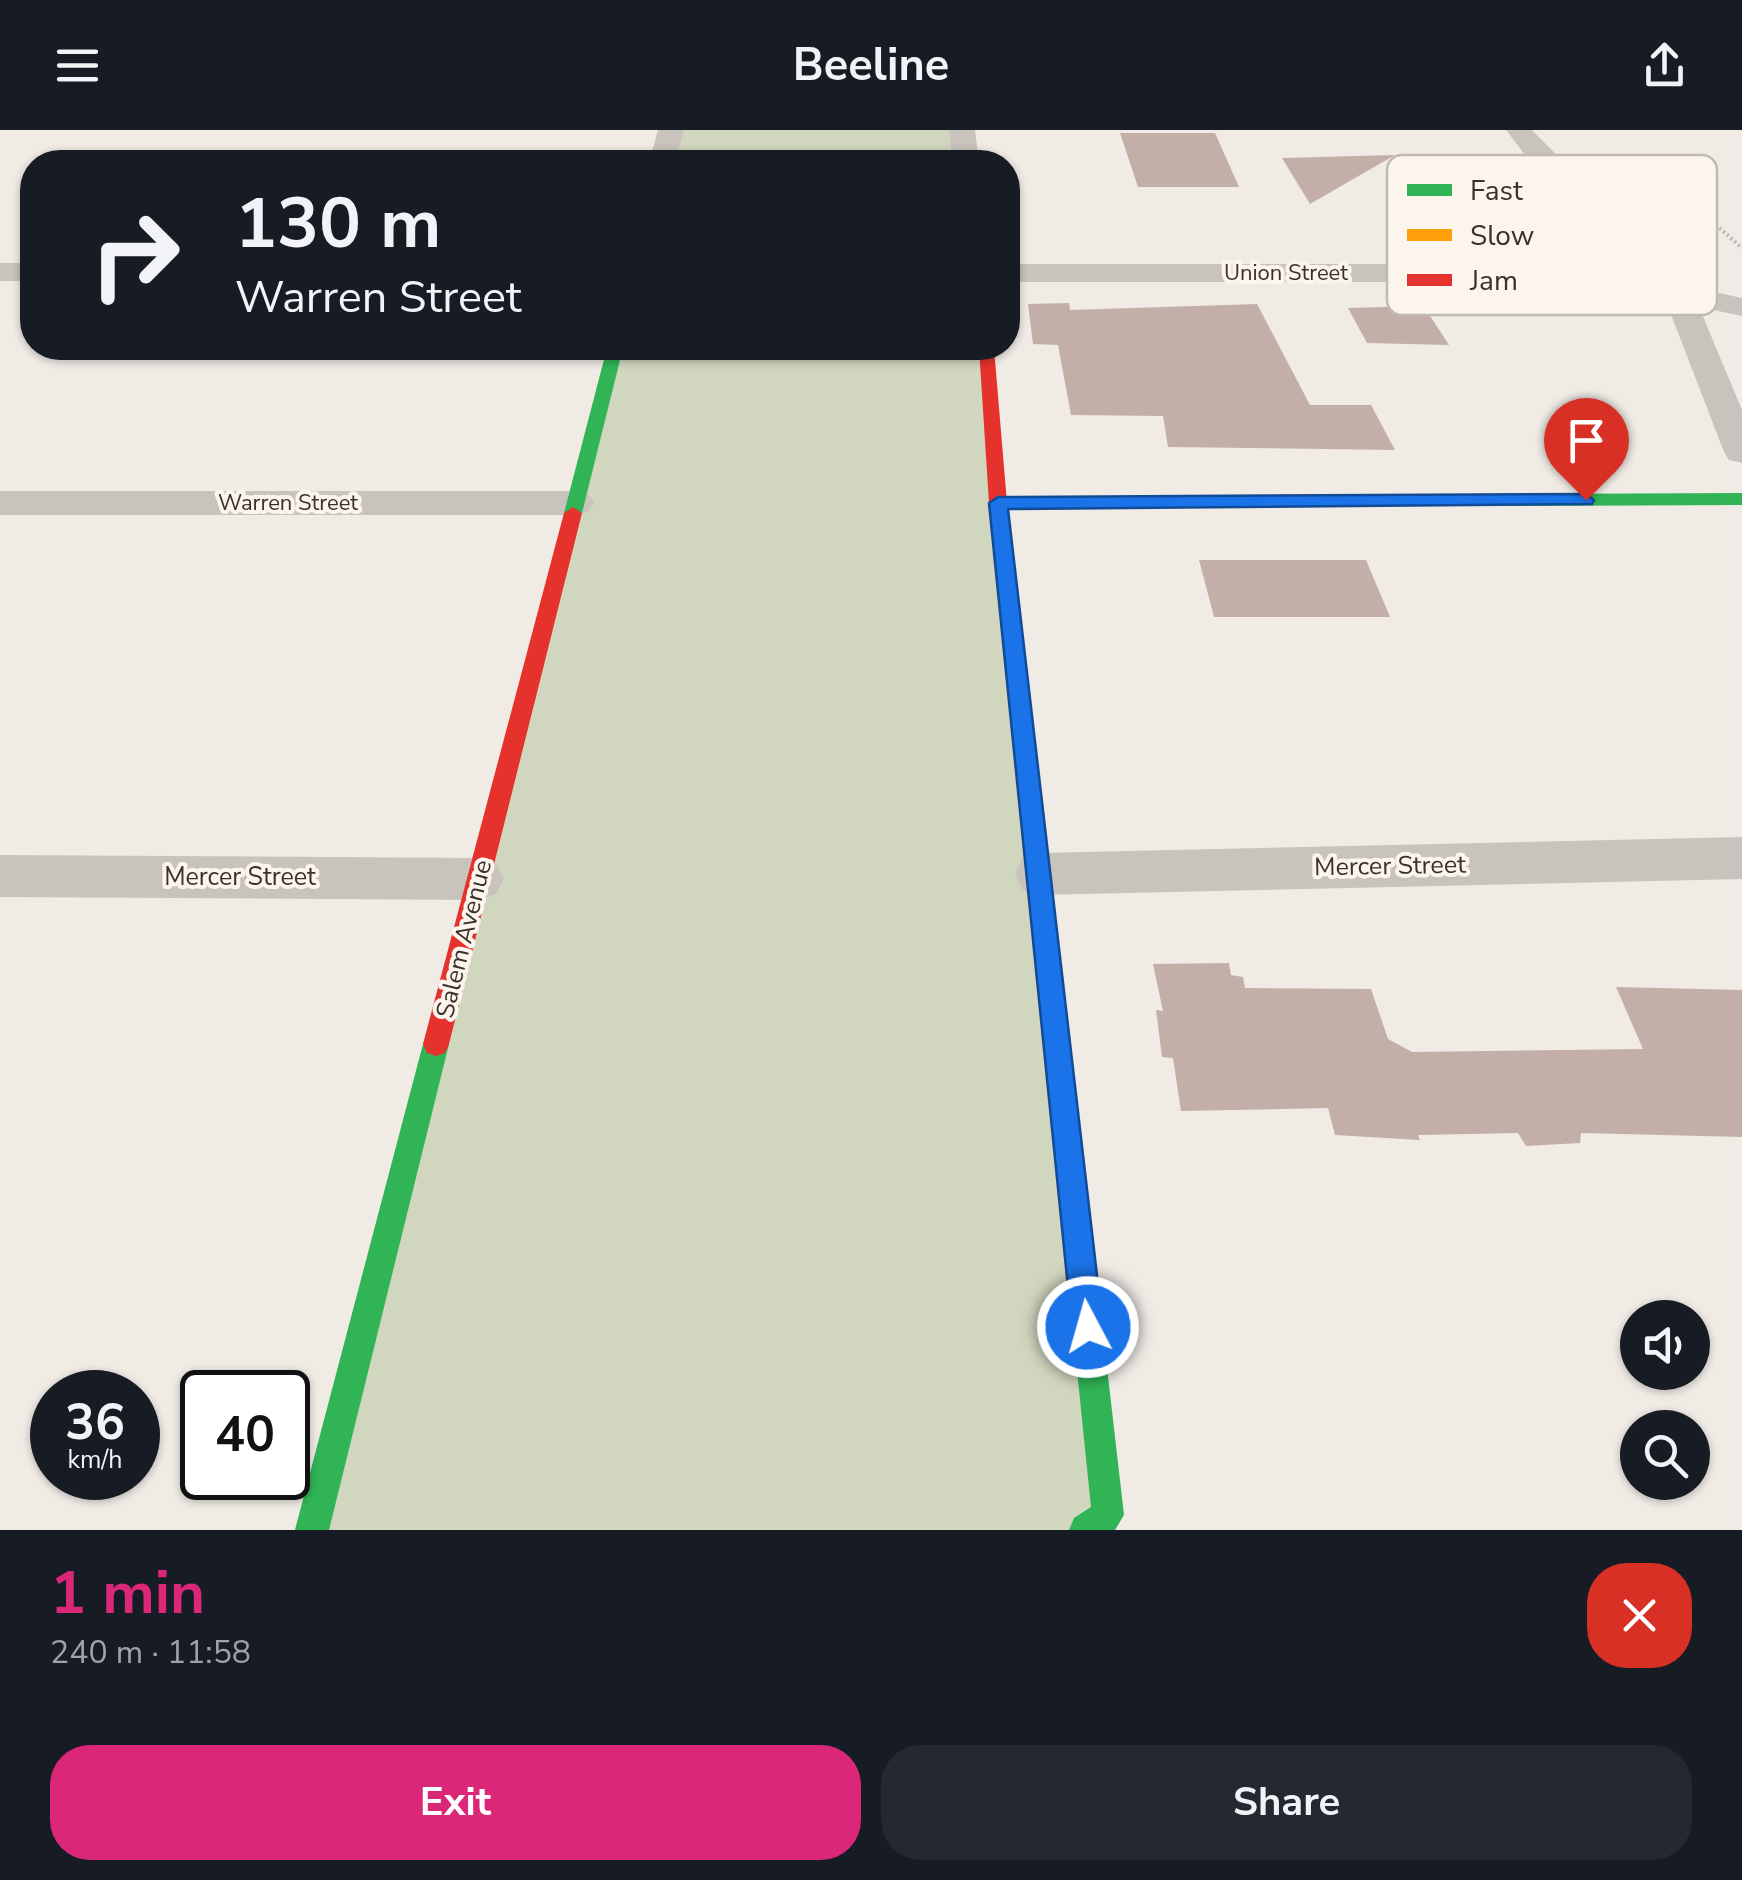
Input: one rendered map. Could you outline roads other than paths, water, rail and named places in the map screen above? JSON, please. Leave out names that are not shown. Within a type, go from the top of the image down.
[{"type":"street","points":[[1518,130],[1539,155]]},
{"type":"street","name":"Union Street","points":[[1020,273],[1387,273]]},
{"type":"street","name":"Union Street","points":[[1717,302],[1742,308]]},
{"type":"street","points":[[1687,315],[1742,452]]},
{"type":"street","name":"Salem Avenue","points":[[312,1530],[612,360]]},
{"type":"street","points":[[987,360],[998,503],[1108,1516],[1086,1530]]},
{"type":"street","points":[[998,503],[1742,499]]},
{"type":"street","name":"Warren Street","points":[[0,503],[575,502]]},
{"type":"street","name":"Mercer Street","points":[[1038,874],[1742,858]]},
{"type":"street","name":"Mercer Street","points":[[0,876],[479,878]]}]
